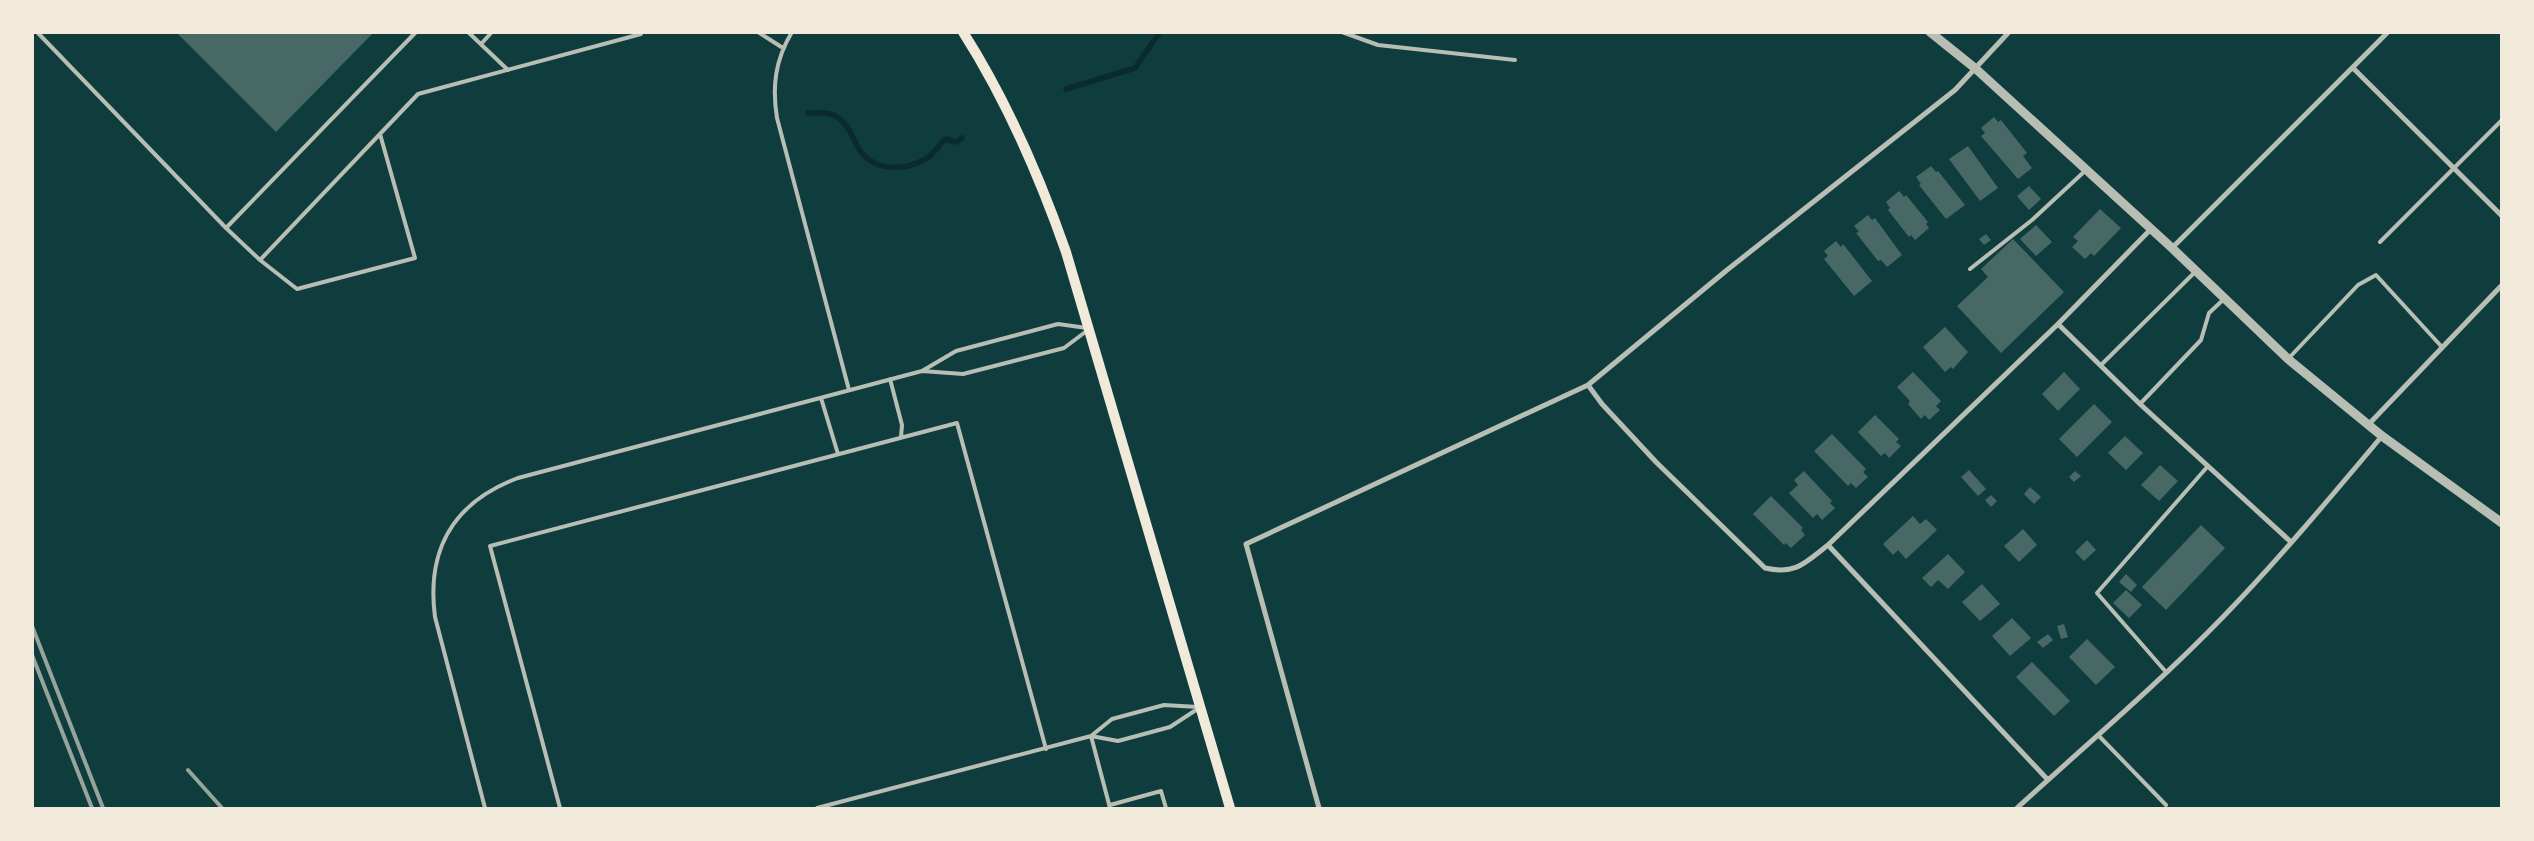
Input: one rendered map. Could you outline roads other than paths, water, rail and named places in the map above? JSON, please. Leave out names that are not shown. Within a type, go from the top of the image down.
[{"type":"main road","points":[[963,32],[995,86],[1033,167],[1066,252],[1090,328],[1230,808]]},
{"type":"main road","points":[[970,32],[972,47]]},
{"type":"street","points":[[1930,32],[1976,69],[2172,248],[2288,359],[2382,436],[2502,523]]},
{"type":"street","points":[[1319,808],[1246,544],[1588,385],[1727,270],[1956,90],[2009,32]]},
{"type":"street","points":[[2172,248],[2388,32]]},
{"type":"street","points":[[2353,68],[2502,216]]},
{"type":"street","points":[[1588,385],[1602,404],[1656,462],[1765,568],[1780,571],[1798,568],[1828,545],[2058,324],[2151,229]]},
{"type":"street","points":[[2368,425],[2441,346],[2502,285]]},
{"type":"street","points":[[2058,324],[2140,404],[2291,542]]},
{"type":"street","points":[[2017,808],[2099,736],[2222,618],[2291,542],[2382,436]]},
{"type":"street","points":[[1828,545],[2048,780]]},
{"type":"lane","points":[[37,32],[226,228],[260,260],[296,289],[414,258],[380,134]]},
{"type":"lane","points":[[226,228],[416,32]]},
{"type":"lane","points":[[468,32],[508,70]]},
{"type":"lane","points":[[481,44],[492,32]]},
{"type":"lane","points":[[260,260],[418,94],[641,33],[651,32]]},
{"type":"lane","points":[[758,32],[783,48]]},
{"type":"lane","points":[[792,32],[783,48],[774,81],[776,118],[849,390]]},
{"type":"lane","points":[[1342,32],[1378,45],[1514,60]]},
{"type":"lane","points":[[2380,242],[2502,120]]},
{"type":"lane","points":[[1970,269],[2032,220],[2086,170]]},
{"type":"lane","points":[[2101,365],[2195,272]]},
{"type":"lane","points":[[2288,359],[2358,285],[2376,275],[2441,346]]},
{"type":"lane","points":[[2140,404],[2202,340],[2209,313],[2224,299]]},
{"type":"lane","points":[[485,808],[435,616],[432,597],[433,574],[446,535],[455,520],[483,494],[500,484],[518,478],[922,371],[956,351],[1058,324],[1090,328]]},
{"type":"lane","points":[[922,371],[963,374],[1064,348],[1090,328]]},
{"type":"lane","points":[[890,379],[902,425],[901,437]]},
{"type":"lane","points":[[821,398],[838,454]]},
{"type":"lane","points":[[560,808],[490,546],[957,423],[1046,748]]},
{"type":"lane","points":[[2166,672],[2097,593],[2208,466]]},
{"type":"lane","points":[[817,808],[1091,736],[1112,719],[1164,705],[1201,707]]},
{"type":"lane","points":[[1091,736],[1118,741],[1170,727],[1201,707]]},
{"type":"lane","points":[[1091,736],[1110,807],[1161,791],[1166,808]]},
{"type":"lane","points":[[2099,736],[2166,805]]},
{"type":"waterway","points":[[1066,89],[1135,68],[1160,32]]},
{"type":"waterway","points":[[808,113],[825,113],[837,117],[847,127],[865,157],[873,162],[890,167],[908,166],[917,163],[929,157],[945,139],[956,142],[962,138]]},
{"type":"railway","points":[[32,626],[103,808]]},
{"type":"railway","points":[[32,655],[92,808]]},
{"type":"railway","points":[[188,770],[222,808]]}]
